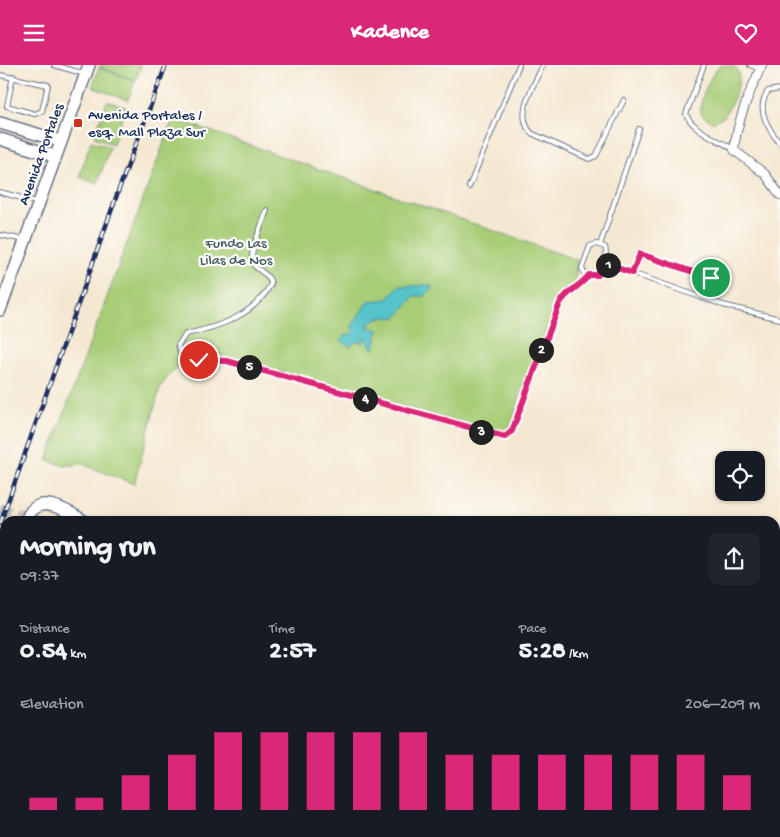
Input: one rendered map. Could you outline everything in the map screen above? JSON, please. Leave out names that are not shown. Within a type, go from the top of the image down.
[{"type":"main road","name":"Avenida Portales","points":[[0,310],[87,69]]},
{"type":"main road","points":[[0,123],[60,141]]},
{"type":"main road","points":[[19,145],[26,140],[22,129]]},
{"type":"main road","points":[[0,139],[54,156]]},
{"type":"main road","points":[[29,516],[33,509],[44,504],[62,509],[75,516]]},
{"type":"street","points":[[762,67],[738,125],[734,149],[765,174],[780,195]]},
{"type":"lane","points":[[54,65],[87,69]]},
{"type":"lane","points":[[469,187],[519,65]]},
{"type":"lane","points":[[542,65],[523,112],[527,128],[532,133],[589,159],[596,157],[624,100]]},
{"type":"lane","points":[[704,65],[686,114],[688,120],[696,127],[734,149]]},
{"type":"lane","points":[[750,65],[762,67]]},
{"type":"lane","points":[[0,75],[13,76],[48,85],[42,111],[35,114],[7,106],[13,76]]},
{"type":"lane","points":[[780,89],[768,91],[761,105],[767,127],[780,145]]},
{"type":"lane","points":[[600,245],[640,129]]},
{"type":"lane","points":[[0,192],[38,202]]},
{"type":"lane","points":[[267,210],[251,257],[253,265],[270,277],[271,284],[267,291],[232,321],[214,328],[186,334],[178,345],[183,360],[213,359],[227,361],[500,437],[505,437],[512,431],[564,295],[583,283],[589,275]]},
{"type":"lane","points":[[0,235],[25,240]]},
{"type":"lane","points":[[590,245],[600,245],[606,251],[603,263],[598,275],[589,275],[583,272],[582,266],[590,245]]},
{"type":"lane","points":[[632,273],[640,254],[711,278],[703,298]]},
{"type":"lane","points":[[603,263],[703,298],[780,319]]},
{"type":"green space","points":[[100,65],[141,65],[136,80],[99,67]]},
{"type":"green space","points":[[721,65],[734,66],[738,71],[738,84],[734,98],[724,117],[712,122],[702,115],[701,103],[709,81]]},
{"type":"green space","points":[[99,68],[135,81],[128,100],[92,87]]},
{"type":"green space","points":[[107,101],[126,107],[113,144],[94,137]]},
{"type":"green space","name":"Fundo Las Lilas de Nos","points":[[173,118],[577,260],[575,285],[563,292],[558,301],[523,386],[511,425],[506,432],[498,433],[217,354],[199,357],[184,363],[171,373],[160,388],[134,484],[82,464],[65,466],[47,460]]},
{"type":"green space","points":[[91,141],[110,147],[97,184],[79,177]]},
{"type":"water","points":[[431,285],[432,289],[425,296],[414,296],[397,317],[377,318],[367,326],[378,330],[374,349],[372,349],[366,337],[363,338],[364,343],[356,341],[350,347],[341,340],[345,335],[353,334],[352,326],[368,301],[388,299],[398,286]]},
{"type":"tunnel","points":[[0,509],[23,516]]},
{"type":"railway","points":[[3,516],[119,189],[166,65]]},
{"type":"place","name":"Avenida Portales / esq. Mall Plaza Sur","points":[[78,123]]},
{"type":"route","points":[[199,360],[227,361],[505,437],[512,431],[564,295],[583,283],[589,275],[598,275],[603,263],[632,273],[640,254],[711,278]]}]
